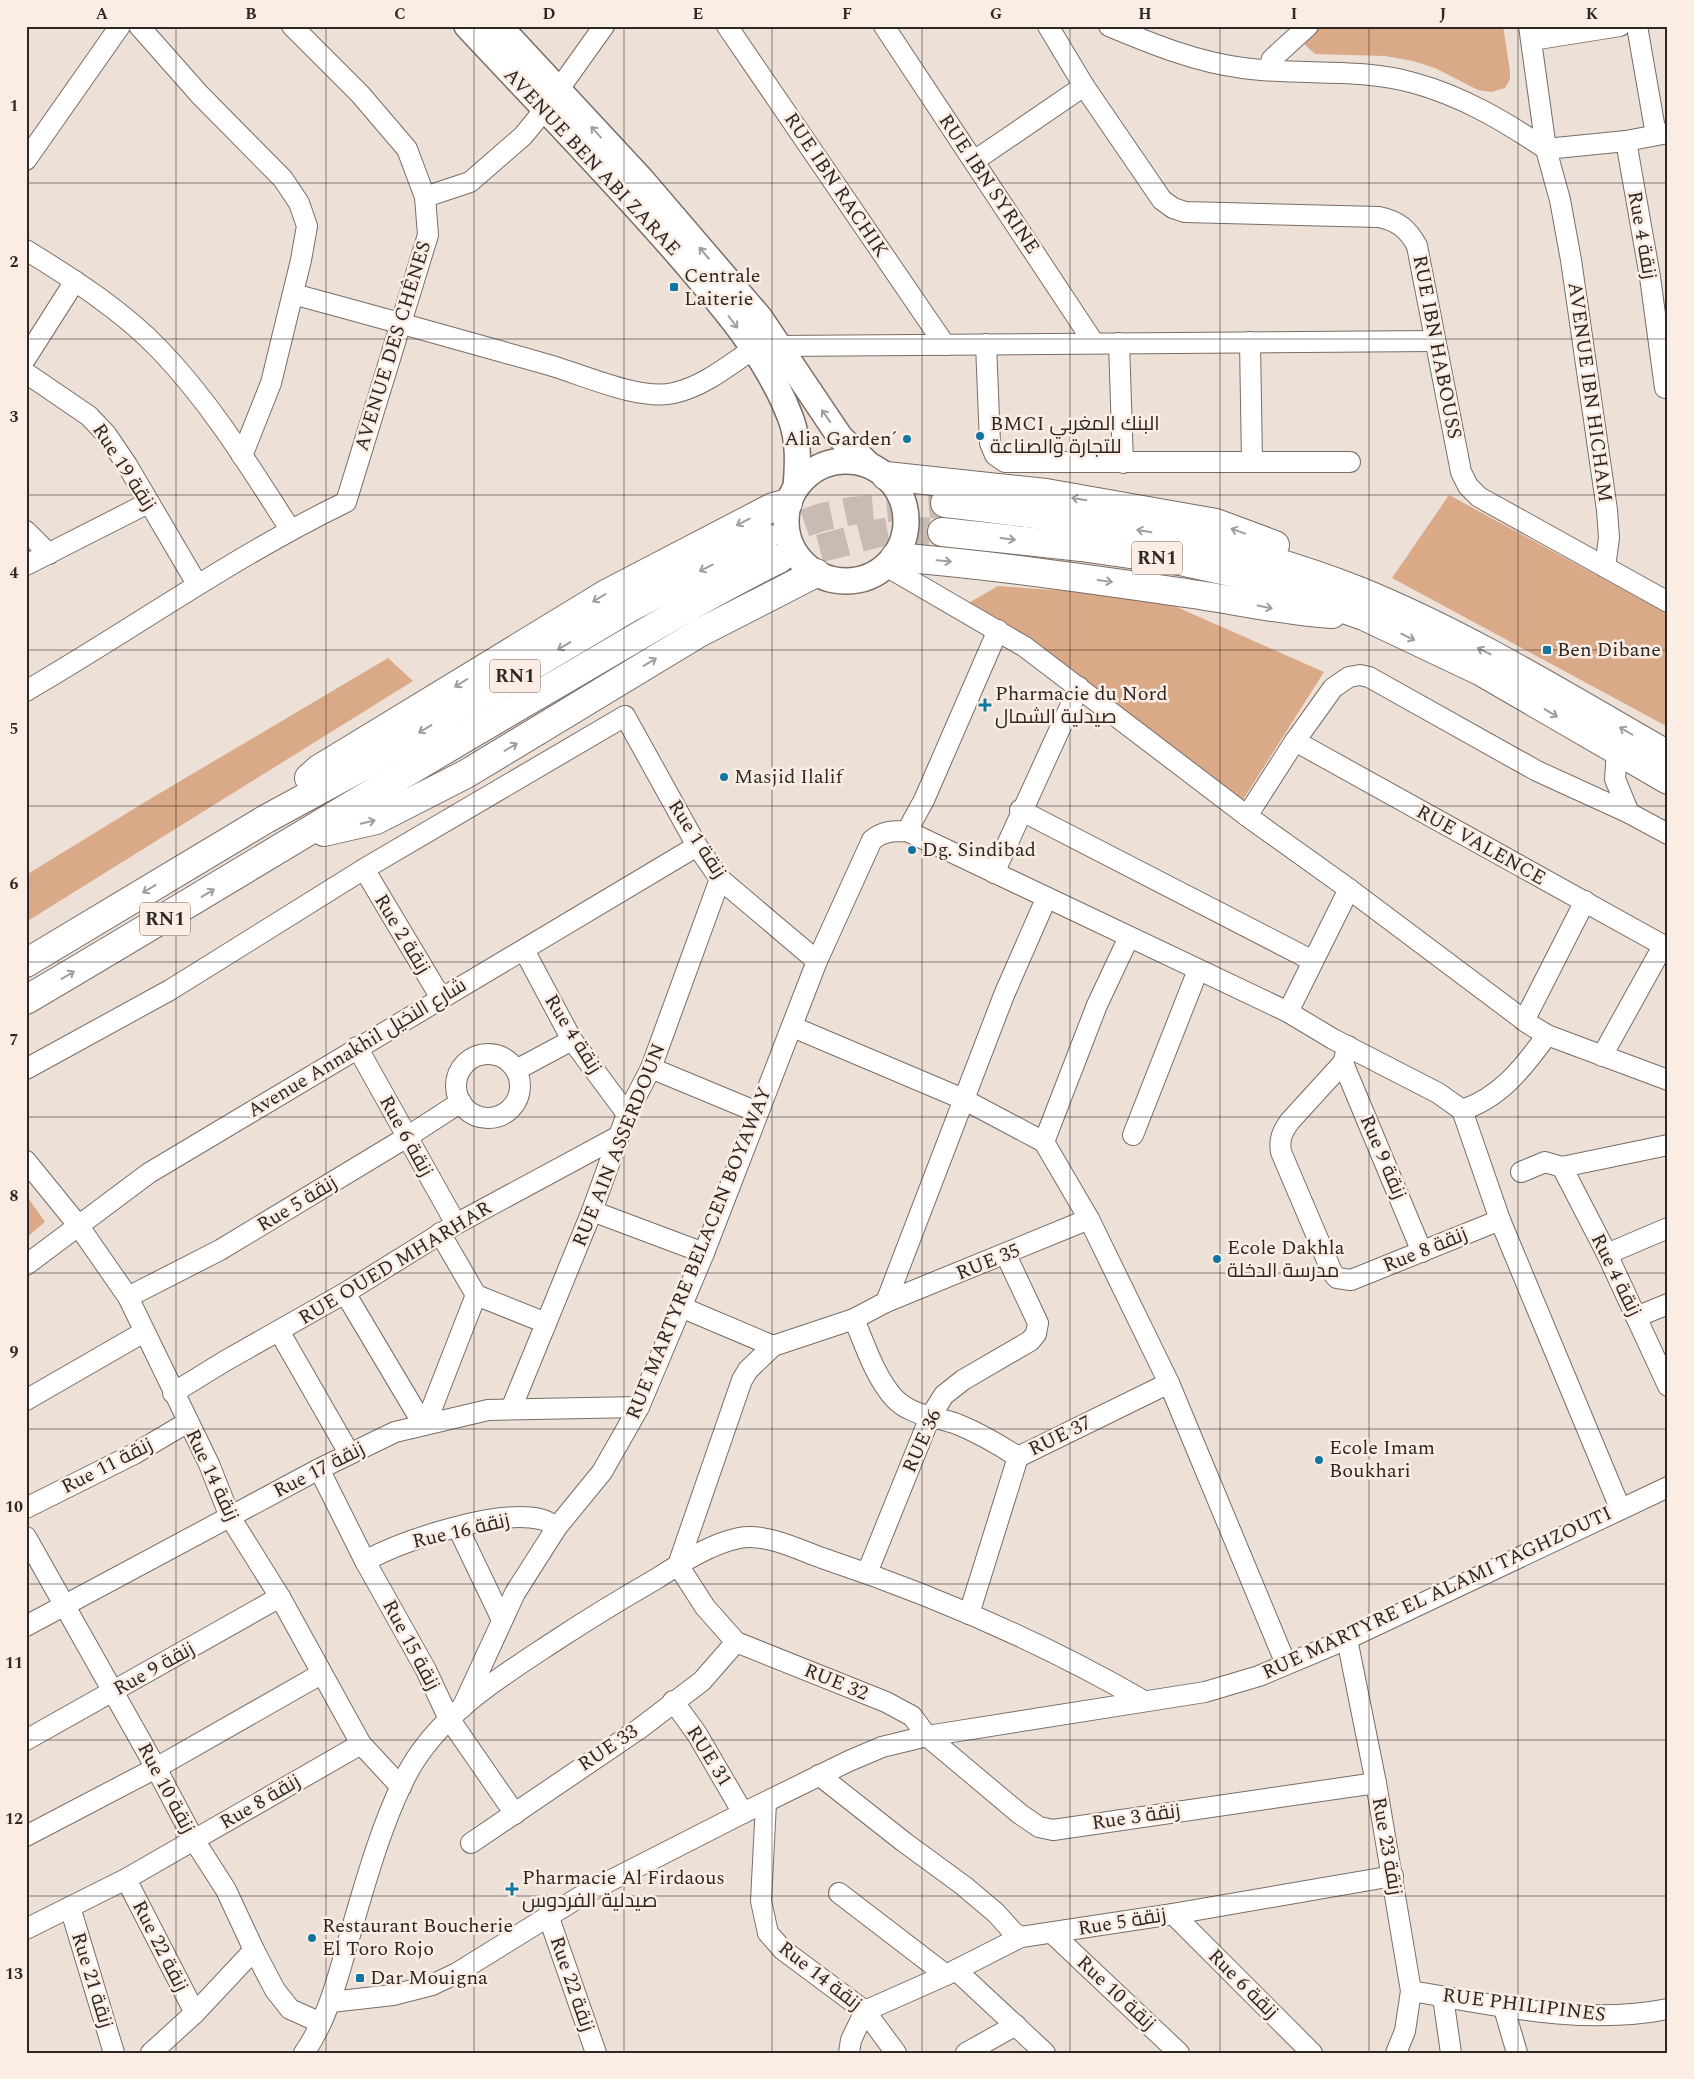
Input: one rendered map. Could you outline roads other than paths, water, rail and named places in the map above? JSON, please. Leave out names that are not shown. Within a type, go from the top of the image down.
[{"type":"highway","points":[[878,470],[1046,493],[1216,523],[1322,566],[1361,603]]},
{"type":"highway","points":[[266,818],[318,769],[606,594],[792,495]]},
{"type":"highway","name":"RN1","points":[[945,503],[1199,541],[1258,556],[1361,603],[1488,652],[1668,755]]},
{"type":"highway","name":"RN1","points":[[942,532],[1081,547],[1185,562],[1361,603],[1668,780]]},
{"type":"highway","name":"RN1","points":[[26,964],[266,818],[367,764],[631,607],[772,548],[719,588],[428,759],[303,836],[26,1000]]},
{"type":"highway","points":[[891,562],[1007,567],[1216,597],[1293,612],[1361,603]]},
{"type":"highway","points":[[303,836],[376,820],[466,774],[698,632],[816,573]]},
{"type":"main road","name":"AVENUE BEN ABI ZARAE","points":[[467,26],[552,99],[681,225],[760,318],[765,348],[776,384],[791,421],[799,457],[792,495]]},
{"type":"main road","name":"AVENUE BEN ABI ZARAE","points":[[499,26],[552,99]]},
{"type":"main road","name":"AVENUE BEN ABI ZARAE","points":[[765,348],[840,437],[878,470]]},
{"type":"main road","points":[[837,461],[853,461],[878,470],[898,489],[905,506],[907,523],[903,541],[891,562],[870,576],[852,581],[833,580],[816,573],[800,560],[790,543],[786,523],[792,495],[807,474],[821,466],[837,461]]},
{"type":"street","points":[[26,160],[120,26]]},
{"type":"street","points":[[139,26],[200,95],[283,179],[298,203],[307,226],[294,294],[271,383],[242,456]]},
{"type":"street","name":"AVENUE DES CHÊNES","points":[[290,529],[346,502],[428,235],[425,197],[407,149],[360,94],[292,26]]},
{"type":"street","points":[[425,197],[470,182],[523,136],[604,26]]},
{"type":"street","name":"RUE IBN RACHIK","points":[[727,26],[945,345]]},
{"type":"street","name":"RUE IBN SYRINE","points":[[884,26],[1094,343]]},
{"type":"street","points":[[974,161],[1084,86],[1048,26]]},
{"type":"street","points":[[1109,26],[1173,52],[1243,68],[1380,76],[1413,82],[1446,93],[1504,121],[1546,149],[1626,141],[1662,134],[1637,26]]},
{"type":"street","points":[[1268,70],[1272,59],[1308,26]]},
{"type":"street","points":[[1531,33],[1620,26]]},
{"type":"street","name":"AVENUE IBN HICHAM","points":[[1531,33],[1546,149],[1560,200],[1571,260],[1607,510],[1609,538],[1605,567]]},
{"type":"street","name":"RUE IBN HABOUSS","points":[[1084,86],[1162,200],[1172,208],[1186,212],[1379,217],[1400,224],[1413,237],[1417,246],[1460,472],[1468,486],[1479,497],[1605,567]]},
{"type":"street","name":"Rue 4 زنقة","points":[[1626,141],[1650,278],[1666,388]]},
{"type":"street","points":[[26,250],[75,281],[159,348],[188,381],[242,456],[290,529],[197,584],[90,654],[26,691]]},
{"type":"street","points":[[26,358],[75,281]]},
{"type":"street","points":[[294,294],[632,390],[653,394],[674,393],[704,382],[765,348],[986,344],[1435,341]]},
{"type":"street","points":[[1250,342],[1252,462]]},
{"type":"street","points":[[1119,343],[1123,463]]},
{"type":"street","points":[[986,344],[990,443],[995,455],[1011,463],[1350,462]]},
{"type":"street","name":"Rue 19 زنقة","points":[[26,373],[89,416],[106,434],[127,465],[197,584]]},
{"type":"street","points":[[26,565],[148,503]]},
{"type":"street","points":[[26,531],[49,554]]},
{"type":"street","points":[[891,562],[945,602],[998,630],[1078,687],[1247,816],[1524,1021],[1547,1035],[1668,1080]]},
{"type":"street","points":[[1605,567],[1668,602]]},
{"type":"street","points":[[998,630],[924,800],[907,831],[1288,1012],[1345,1054],[1438,1093],[1462,1110],[1500,1220],[1620,1508]]},
{"type":"street","points":[[1247,816],[1295,741],[1340,681],[1360,675],[1369,677],[1537,771],[1629,813],[1668,834]]},
{"type":"street","points":[[994,872],[1020,810],[1078,687]]},
{"type":"street","name":"Rue 1 زنقة","points":[[364,869],[625,716],[697,846],[720,879],[817,962]]},
{"type":"street","name":"RUE VALENCE","points":[[1295,741],[1665,947]]},
{"type":"street","points":[[1617,752],[1614,766],[1615,779],[1629,813]]},
{"type":"street","points":[[1020,810],[1313,961]]},
{"type":"street","name":"RUE MARTYRE BELACEN BOYAWAY","points":[[455,1713],[537,1556],[557,1527],[602,1472],[639,1407],[704,1253],[757,1112],[817,962],[872,840],[881,833],[907,831]]},
{"type":"street","name":"Avenue Annakhil شارع النخيل","points":[[26,1265],[149,1173],[356,1047],[410,1019],[441,998],[697,846]]},
{"type":"street","points":[[26,1069],[170,990],[364,869]]},
{"type":"street","name":"Rue 2 زنقة","points":[[364,869],[441,998]]},
{"type":"street","name":"RUE AIN ASSERDOUN","points":[[511,1408],[592,1211],[627,1114],[651,1068],[720,879]]},
{"type":"street","points":[[1288,1012],[1349,890]]},
{"type":"street","points":[[886,1302],[963,1099],[1046,898]]},
{"type":"street","points":[[1524,1021],[1585,901]]},
{"type":"street","points":[[1044,1142],[1097,1005],[1129,936]]},
{"type":"street","points":[[1602,1056],[1665,947]]},
{"type":"street","name":"Rue 4 زنقة","points":[[524,950],[572,1040],[627,1114]]},
{"type":"street","points":[[1133,1135],[1198,970]]},
{"type":"street","points":[[792,1027],[963,1099],[1044,1142],[1089,1219],[1170,1383],[1286,1664]]},
{"type":"street","points":[[1462,1110],[1483,1103],[1496,1094],[1515,1075],[1547,1035]]},
{"type":"street","points":[[516,1070],[572,1040]]},
{"type":"street","name":"Rue 6 زنقة","points":[[356,1047],[407,1137],[448,1229]]},
{"type":"street","points":[[491,1054],[501,1057],[516,1070],[520,1089],[515,1103],[504,1113],[495,1117],[475,1115],[460,1102],[456,1082],[459,1073],[472,1058],[491,1054]]},
{"type":"street","name":"Rue 9 زنقة","points":[[1345,1054],[1422,1252]]},
{"type":"street","name":"Rue 8 زنقة","points":[[1345,1054],[1290,1121],[1284,1130],[1280,1142],[1282,1152],[1332,1272],[1337,1278],[1351,1280],[1500,1220]]},
{"type":"street","points":[[651,1068],[757,1112]]},
{"type":"street","name":"Rue 5 زنقة","points":[[128,1296],[220,1250],[407,1137],[460,1102]]},
{"type":"street","name":"RUE OUED MHARHAR","points":[[173,1393],[225,1361],[345,1293],[448,1229],[619,1136]]},
{"type":"street","points":[[1521,1172],[1545,1162],[1562,1167],[1668,1145]]},
{"type":"street","name":"Rue 14 زنقة","points":[[26,1161],[78,1225],[128,1296],[173,1393],[209,1464],[230,1517],[280,1597],[361,1744],[401,1787]]},
{"type":"street","name":"Rue 4 زنقة","points":[[1562,1167],[1607,1254],[1667,1380]]},
{"type":"street","points":[[592,1211],[704,1253]]},
{"type":"street","name":"RUE 35","points":[[773,1346],[854,1319],[886,1302],[1006,1255],[1089,1219]]},
{"type":"street","points":[[1607,1254],[1668,1228]]},
{"type":"street","points":[[425,1424],[476,1295],[448,1229]]},
{"type":"street","name":"RUE 36","points":[[867,1573],[930,1417],[944,1395],[963,1380],[1030,1341],[1036,1334],[1038,1323],[1006,1255]]},
{"type":"street","points":[[345,1293],[425,1424]]},
{"type":"street","points":[[476,1295],[546,1323]]},
{"type":"street","points":[[1636,1317],[1668,1304]]},
{"type":"street","points":[[678,1565],[742,1380],[748,1370],[773,1346],[681,1307]]},
{"type":"street","points":[[854,1319],[879,1376],[894,1398],[910,1410],[955,1423],[978,1433],[1018,1457]]},
{"type":"street","points":[[26,1400],[144,1332]]},
{"type":"street","points":[[279,1332],[350,1454]]},
{"type":"street","name":"RUE 37","points":[[969,1614],[1018,1457],[1170,1383]]},
{"type":"street","name":"Rue 17 زنقة","points":[[26,1626],[319,1470],[395,1432],[488,1410],[511,1408],[639,1407]]},
{"type":"street","name":"Rue 11 زنقة","points":[[26,1508],[134,1454],[188,1422]]},
{"type":"street","name":"Rue 15 زنقة","points":[[319,1470],[365,1561],[426,1670],[455,1713],[514,1814]]},
{"type":"street","name":"RUE MARTYRE EL ALAMI TAGHZOUTI","points":[[331,2002],[393,1995],[432,1985],[457,1973],[586,1893],[819,1775],[882,1747],[927,1736],[1205,1692],[1259,1676],[1347,1639],[1620,1508],[1668,1487]]},
{"type":"street","name":"Rue 16 زنقة","points":[[365,1561],[394,1547],[458,1528],[518,1517],[540,1519],[557,1527]]},
{"type":"street","points":[[458,1528],[502,1620]]},
{"type":"street","name":"Rue 10 زنقة","points":[[26,1537],[156,1768],[194,1840],[226,1890],[275,1990],[290,2009],[321,2023]]},
{"type":"street","points":[[304,2053],[331,2002],[372,1866],[401,1787],[429,1740],[455,1713],[480,1692],[575,1628],[678,1565],[723,1542],[742,1537],[763,1538],[867,1573],[969,1614],[1077,1664],[1144,1701]]},
{"type":"street","points":[[678,1565],[705,1607],[736,1642]]},
{"type":"street","name":"Rue 9 زنقة","points":[[26,1740],[280,1597]]},
{"type":"street","name":"Rue 23 زنقة","points":[[1347,1639],[1393,1876],[1410,1991],[1405,2031],[1396,2053]]},
{"type":"street","name":"RUE 33","points":[[471,1843],[638,1729],[702,1681],[736,1642]]},
{"type":"street","name":"RUE 32","points":[[736,1642],[886,1702],[912,1716],[927,1736]]},
{"type":"street","points":[[26,1836],[156,1768],[321,1674]]},
{"type":"street","name":"RUE 31","points":[[673,1701],[697,1734],[742,1813]]},
{"type":"street","name":"Rue 3 زنقة","points":[[927,1736],[1020,1814],[1039,1827],[1053,1830],[1376,1783]]},
{"type":"street","name":"Rue 8 زنقة","points":[[26,1929],[126,1879],[361,1744]]},
{"type":"street","points":[[819,1775],[904,1842],[964,1886],[996,1913],[1013,1932],[1022,1937]]},
{"type":"street","name":"Rue 14 زنقة","points":[[766,1803],[761,1901],[768,1932],[782,1950],[866,2011],[896,2053]]},
{"type":"street","name":"Rue 5 زنقة","points":[[866,2011],[1022,1937],[1173,1914],[1393,1876]]},
{"type":"street","name":"Rue 22 زنقة","points":[[126,1879],[195,2013]]},
{"type":"street","points":[[839,1893],[951,1972],[1016,2026],[1045,2053]]},
{"type":"street","name":"Rue 21 زنقة","points":[[70,1907],[114,2053]]},
{"type":"street","name":"Rue 6 زنقة","points":[[1173,1914],[1312,2053]]},
{"type":"street","name":"Rue 22 زنقة","points":[[548,1915],[596,2053]]},
{"type":"street","name":"Rue 10 زنقة","points":[[1052,1933],[1179,2053]]},
{"type":"street","points":[[151,2053],[195,2013],[254,1950]]},
{"type":"street","name":"RUE PHILIPINES","points":[[1410,1991],[1556,2013],[1597,2016],[1623,2016],[1668,2009]]},
{"type":"street","points":[[1444,1997],[1451,2053]]},
{"type":"street","points":[[1503,2005],[1517,2053]]},
{"type":"street","points":[[849,2053],[851,2040],[866,2011]]},
{"type":"street","points":[[966,2053],[990,2046],[1016,2026]]},
{"type":"tunnel","points":[[765,537],[822,517],[851,511],[945,503]]},
{"type":"tunnel","points":[[779,559],[897,530],[942,532]]},
{"type":"place","name":"Centrale Laiterie","points":[[674,287]]},
{"type":"place","name":"BMCI البنك المغربي للتجارة والصناعة","points":[[980,436]]},
{"type":"place","name":"Alia Garden´","points":[[907,439]]},
{"type":"place","name":"Ben Dibane","points":[[1547,650]]},
{"type":"place","name":"Pharmacie du Nord صيدلية الشمال","points":[[985,705]]},
{"type":"place","name":"Masjid Ilalif","points":[[724,777]]},
{"type":"place","name":"Dg. Sindibad","points":[[912,850]]},
{"type":"place","name":"Ecole Dakhla مدرسة الدخلة","points":[[1217,1259]]},
{"type":"place","name":"Ecole Imam Boukhari","points":[[1319,1460]]},
{"type":"place","name":"Pharmacie Al Firdaous صيدلية الفردوس","points":[[512,1889]]},
{"type":"place","name":"Restaurant Boucherie El Toro Rojo","points":[[312,1938]]},
{"type":"place","name":"Dar Mouigna","points":[[360,1978]]}]
